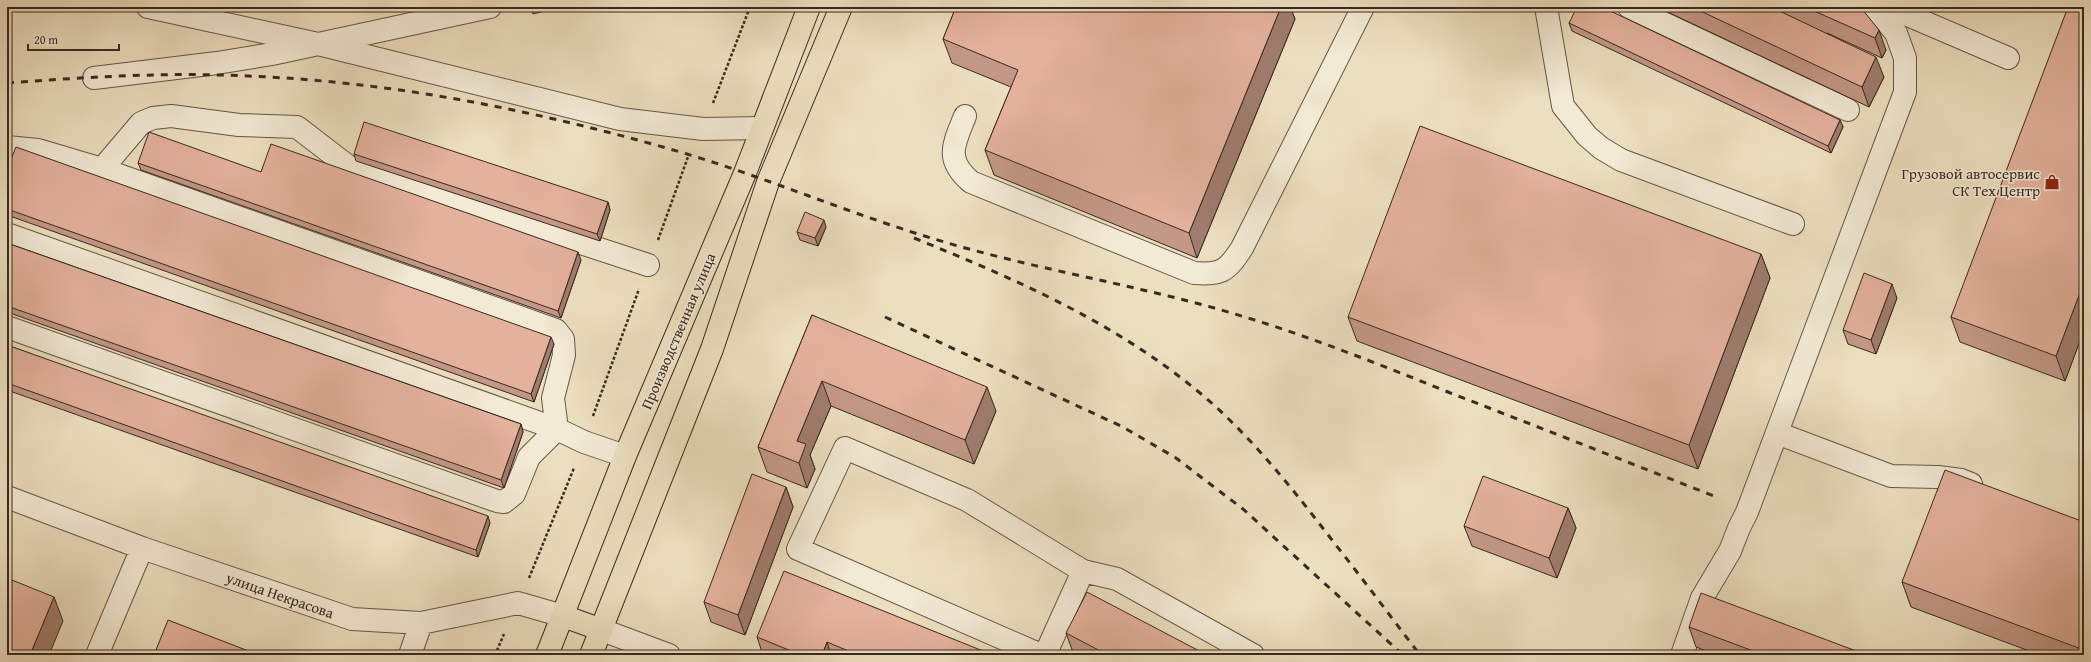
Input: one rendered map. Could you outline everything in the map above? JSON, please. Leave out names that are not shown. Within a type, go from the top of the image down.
[{"type":"highway","name":"Производственная улица","points":[[547,655],[625,456],[762,128],[809,7]]},
{"type":"highway","name":"Производственная улица","points":[[591,655],[712,349],[768,182],[841,7]]},
{"type":"highway","points":[[563,616],[602,630]]},
{"type":"street","points":[[148,7],[318,44],[620,119],[703,129],[762,128]]},
{"type":"street","points":[[94,78],[217,63],[318,44],[490,7]]},
{"type":"street","points":[[965,116],[953,146],[954,161],[960,172],[971,182],[1194,273],[1213,274],[1230,265],[1242,248],[1363,7]]},
{"type":"street","points":[[1546,7],[1563,106],[1587,136],[1601,148],[1621,160],[1793,224]]},
{"type":"street","points":[[1629,7],[1848,110]]},
{"type":"street","points":[[1682,655],[1702,598],[1730,551],[1747,512],[1905,92],[1905,58],[1896,33],[1874,7]]},
{"type":"street","points":[[1889,7],[2008,58]]},
{"type":"street","points":[[102,168],[141,123],[152,118],[171,116],[239,125],[296,127],[349,167],[648,265]]},
{"type":"street","points":[[7,148],[38,150],[102,168],[556,330],[563,339],[564,354],[554,398],[557,429]]},
{"type":"street","points":[[7,234],[557,429],[584,442],[625,456]]},
{"type":"street","points":[[7,327],[497,502],[504,502],[514,494],[529,457],[557,429]]},
{"type":"street","points":[[1777,433],[1891,476],[1911,475],[1953,479],[1990,491]]},
{"type":"street","points":[[1042,655],[798,548],[845,448],[967,500],[1083,571],[1117,579],[1253,655]]},
{"type":"street","name":"улица Некрасова","points":[[7,497],[142,548],[352,619],[421,623],[518,603],[563,616]]},
{"type":"street","points":[[97,655],[142,548]]},
{"type":"street","points":[[1045,655],[1083,571]]},
{"type":"street","points":[[1702,598],[1724,606]]},
{"type":"street","points":[[410,655],[421,623]]},
{"type":"street","points":[[602,630],[669,655]]},
{"type":"path","points":[[494,655],[518,603],[584,442],[689,155],[703,129],[750,7]]},
{"type":"building","points":[[956,7],[1281,7],[1189,233],[985,150],[1018,70],[943,39]]},
{"type":"building","points":[[1577,7],[1602,7],[1840,120],[1828,146],[1569,23]]},
{"type":"building","points":[[1692,7],[1771,7],[1876,57],[1862,87]]},
{"type":"building","points":[[1805,7],[1859,7],[1879,30],[1875,38]]},
{"type":"building","name":"Грузовой автосервис СК Тех Центр","points":[[2068,7],[2084,12],[2084,282],[2056,356],[1951,317]]},
{"type":"building","points":[[364,122],[608,202],[597,234],[354,154]]},
{"type":"building","points":[[1420,126],[1761,254],[1689,445],[1348,317]]},
{"type":"building","points":[[149,132],[261,172],[271,144],[578,252],[558,311],[138,163]]},
{"type":"building","points":[[16,147],[551,337],[531,394],[7,209],[7,158],[11,159]]},
{"type":"building","points":[[805,212],[824,220],[815,238],[797,232]]},
{"type":"building","points":[[7,243],[521,424],[501,480],[7,306]]},
{"type":"building","points":[[1864,273],[1892,284],[1871,340],[1843,330]]},
{"type":"building","points":[[812,315],[987,387],[965,440],[822,381],[797,441],[806,444],[799,463],[758,447]]},
{"type":"building","points":[[7,345],[488,516],[476,550],[7,383]]},
{"type":"building","points":[[1945,470],[2084,522],[2084,650],[1902,582]]},
{"type":"building","points":[[752,474],[786,487],[738,615],[704,602]]},
{"type":"building","points":[[1483,476],[1568,508],[1549,558],[1464,526]]},
{"type":"building","points":[[784,571],[993,655],[858,655],[827,642],[822,655],[801,655],[757,637]]},
{"type":"building","points":[[7,578],[54,597],[30,655],[7,655]]},
{"type":"building","points":[[1087,592],[1207,655],[1108,655],[1066,633]]},
{"type":"building","points":[[1701,593],[1867,655],[1764,655],[1689,627]]},
{"type":"building","points":[[168,620],[259,655],[154,655]]},
{"type":"railway","points":[[7,83],[97,77],[158,75],[218,75],[304,79],[415,92],[525,112],[579,125],[687,154],[931,238],[1007,259],[1197,303],[1263,323],[1318,341],[1719,498]]},
{"type":"railway","points":[[914,238],[1026,286],[1063,304],[1134,345],[1200,393],[1236,426],[1286,482],[1317,520],[1420,655]]},
{"type":"railway","points":[[885,317],[1123,427],[1176,458],[1243,509],[1403,655]]},
{"type":"place","name":"Грузовой автосервис СК Тех Центр","points":[[2052,182]]}]
